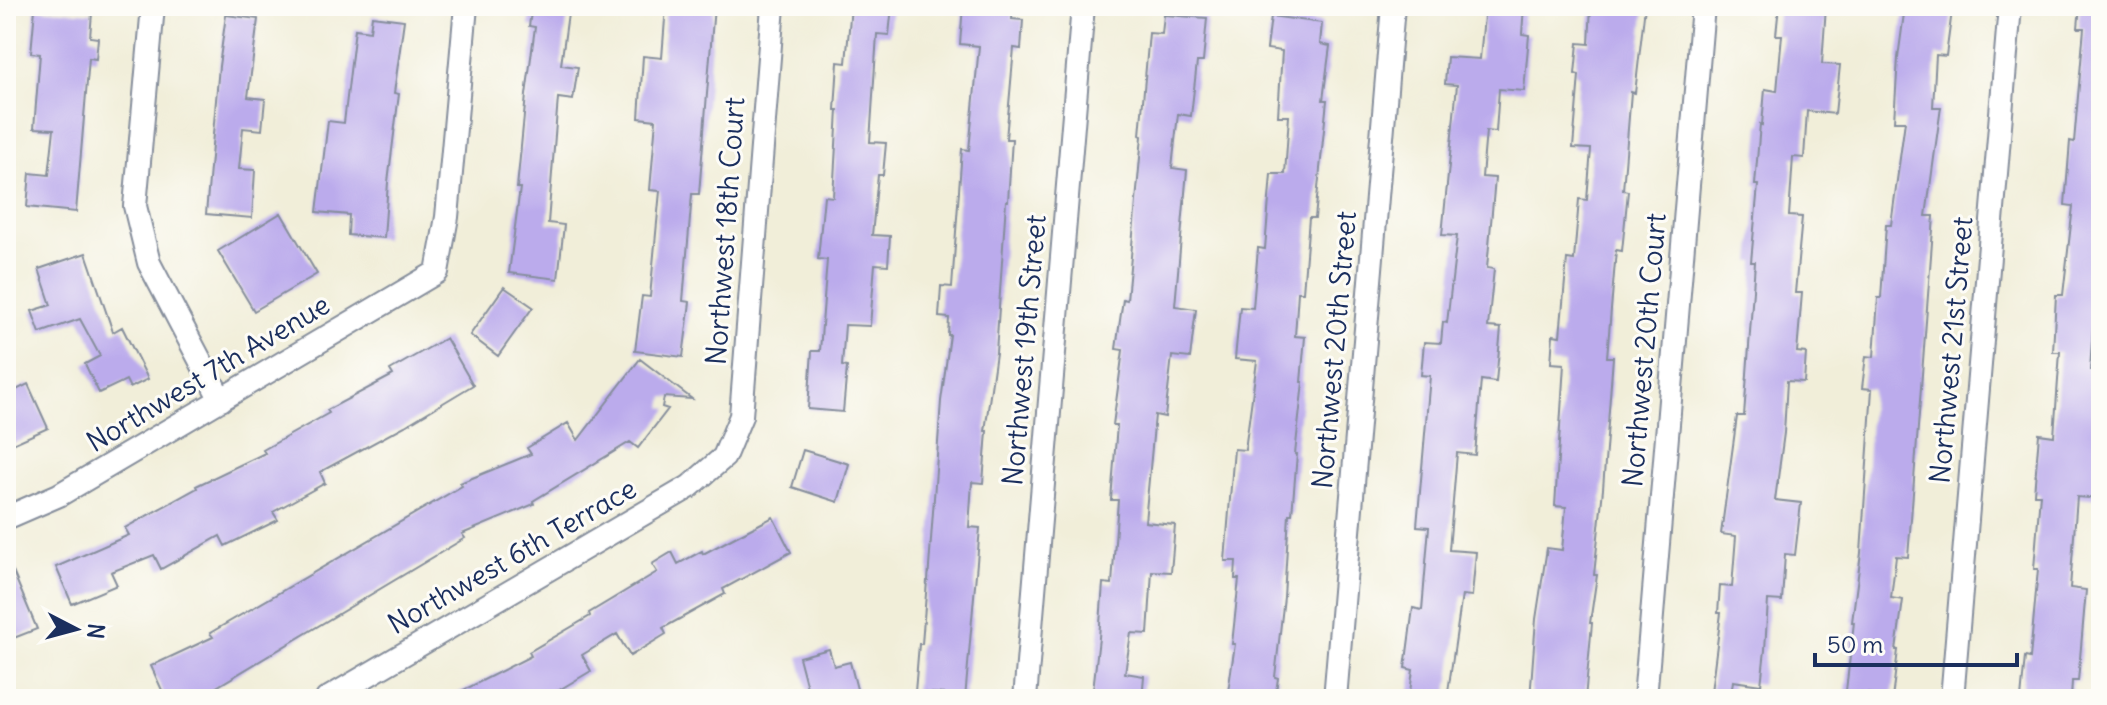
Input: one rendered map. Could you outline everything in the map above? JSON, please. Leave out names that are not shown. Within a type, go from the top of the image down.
[{"type":"street","points":[[153,6],[135,206],[149,263],[221,400]]},
{"type":"street","name":"Northwest 7th Avenue","points":[[6,518],[59,495],[437,272],[447,217],[466,6]]},
{"type":"street","name":"Northwest 18th Court","points":[[724,457],[741,416],[773,6]]},
{"type":"street","name":"Northwest 19th Street","points":[[1025,699],[1083,6]]},
{"type":"street","name":"Northwest 20th Street","points":[[1335,699],[1393,6]]},
{"type":"street","name":"Northwest 20th Court","points":[[1645,699],[1703,6]]},
{"type":"street","name":"Northwest 21st Street","points":[[1952,699],[2010,6]]},
{"type":"street","name":"Northwest 6th Terrace","points":[[327,699],[689,487],[724,457]]},
{"type":"building","points":[[532,6],[569,6],[561,65],[578,67],[573,100],[558,98],[548,223],[564,225],[558,279],[509,273],[535,27],[529,26]]},
{"type":"building","points":[[666,6],[714,6],[699,194],[692,194],[683,301],[690,302],[683,357],[635,351],[642,296],[650,297],[660,191],[650,190],[656,120],[639,118],[643,56],[662,58]]},
{"type":"building","points":[[851,6],[892,6],[889,35],[877,34],[870,142],[886,143],[883,175],[878,175],[872,235],[890,236],[888,265],[875,264],[870,326],[845,325],[842,366],[847,367],[843,412],[808,409],[812,351],[820,351],[827,260],[818,259],[824,196],[833,197],[838,62],[846,63]]},
{"type":"building","points":[[963,6],[1013,6],[1012,19],[1023,20],[1021,49],[1014,48],[1006,139],[1012,139],[1008,201],[996,353],[985,431],[983,483],[972,482],[969,527],[980,528],[965,699],[944,699],[944,694],[915,692],[928,581],[941,401],[950,335],[949,318],[939,317],[941,286],[952,287],[962,149],[969,150],[979,46],[960,44]]},
{"type":"building","points":[[1485,6],[1524,6],[1522,34],[1529,35],[1524,91],[1499,89],[1496,132],[1486,131],[1482,177],[1495,178],[1487,268],[1494,269],[1488,327],[1501,328],[1496,382],[1481,380],[1475,455],[1457,453],[1449,550],[1476,552],[1472,596],[1462,595],[1447,699],[1409,699],[1413,670],[1405,668],[1413,608],[1422,610],[1429,527],[1417,526],[1430,376],[1421,375],[1424,342],[1441,343],[1443,322],[1447,323],[1457,236],[1442,235],[1457,85],[1445,84],[1447,57],[1480,59]]},
{"type":"building","points":[[1591,6],[1645,6],[1635,93],[1631,92],[1623,190],[1628,191],[1622,251],[1616,250],[1607,357],[1613,357],[1594,575],[1597,575],[1585,699],[1530,699],[1536,619],[1547,548],[1562,550],[1566,507],[1555,506],[1564,364],[1551,363],[1553,335],[1560,336],[1567,259],[1574,260],[1579,199],[1587,200],[1591,149],[1573,148],[1579,75],[1575,74],[1578,43],[1589,44]]},
{"type":"building","points":[[1779,6],[1826,6],[1822,64],[1840,65],[1835,114],[1807,111],[1804,158],[1793,157],[1789,216],[1802,217],[1795,293],[1802,293],[1797,352],[1806,353],[1804,382],[1787,381],[1775,500],[1801,503],[1795,555],[1785,554],[1782,601],[1768,600],[1761,685],[1733,681],[1731,695],[1711,692],[1721,613],[1718,613],[1720,586],[1732,587],[1736,536],[1721,534],[1737,416],[1744,416],[1755,262],[1751,262],[1760,124],[1765,89],[1777,91],[1782,35],[1776,35]]},
{"type":"building","points":[[1905,6],[1952,11],[1946,56],[1936,55],[1933,107],[1941,107],[1926,216],[1934,216],[1908,557],[1896,556],[1891,598],[1903,600],[1898,650],[1892,699],[1871,699],[1871,694],[1846,691],[1861,553],[1872,389],[1862,388],[1866,356],[1874,357],[1886,225],[1891,225],[1905,121],[1894,121]]},
{"type":"building","points":[[2080,6],[2101,6],[2101,269],[2097,269],[2090,370],[2097,370],[2096,384],[2101,384],[2101,499],[2077,497],[2070,588],[2086,590],[2078,681],[2072,681],[2071,699],[2021,699],[2025,657],[2030,658],[2038,569],[2034,569],[2040,494],[2034,494],[2039,434],[2054,436],[2060,352],[2053,352],[2056,295],[2063,295],[2073,206],[2065,205],[2084,28],[2078,28]]},
{"type":"building","points":[[35,9],[92,13],[90,37],[98,38],[96,59],[89,58],[76,212],[27,207],[30,173],[49,175],[54,129],[34,128],[40,54],[31,53]]},
{"type":"building","points":[[226,15],[258,19],[248,97],[265,99],[262,130],[243,128],[239,169],[255,170],[252,218],[206,214]]},
{"type":"building","points":[[1164,15],[1207,18],[1203,62],[1197,62],[1191,116],[1178,114],[1172,168],[1187,170],[1175,306],[1196,309],[1190,358],[1172,356],[1165,417],[1155,415],[1145,522],[1175,525],[1171,572],[1152,571],[1148,634],[1131,633],[1125,673],[1144,676],[1142,699],[1092,699],[1103,583],[1112,584],[1118,500],[1111,500],[1117,425],[1113,425],[1123,350],[1116,349],[1123,299],[1127,300],[1149,33],[1162,34]]},
{"type":"building","points":[[372,16],[404,20],[394,93],[399,94],[384,238],[348,235],[349,215],[317,212],[328,121],[344,123],[355,29],[370,31]]},
{"type":"building","points":[[1271,16],[1322,23],[1320,44],[1330,46],[1323,100],[1327,100],[1315,218],[1309,218],[1303,292],[1298,292],[1295,336],[1305,337],[1303,382],[1275,699],[1227,699],[1235,644],[1232,644],[1239,579],[1235,579],[1236,561],[1225,561],[1234,449],[1245,450],[1257,361],[1235,359],[1240,307],[1253,308],[1258,248],[1265,249],[1271,174],[1285,174],[1289,116],[1278,116],[1282,51],[1267,49]]},
{"type":"building","points":[[281,213],[317,274],[254,311],[218,251]]},
{"type":"building","points":[[86,253],[113,332],[122,327],[148,379],[130,388],[126,380],[99,393],[85,364],[100,356],[80,319],[40,333],[32,311],[51,305],[39,269]]},
{"type":"building","points":[[504,287],[533,307],[498,356],[470,335]]},
{"type":"building","points":[[446,338],[473,385],[320,472],[325,483],[273,512],[278,520],[225,546],[220,536],[161,569],[154,555],[111,572],[117,585],[72,604],[56,567],[129,535],[125,528],[196,486],[265,453],[263,450],[329,413],[327,410],[393,375],[390,370]]},
{"type":"building","points":[[640,359],[692,399],[664,397],[662,407],[668,409],[638,448],[630,442],[533,501],[534,504],[462,534],[465,538],[208,692],[192,699],[166,699],[151,666],[213,637],[210,633],[462,486],[460,483],[531,454],[527,448],[568,423],[578,440]]},
{"type":"building","points":[[28,384],[48,428],[6,447],[6,395]]},
{"type":"building","points":[[803,450],[849,464],[838,502],[792,487]]},
{"type":"building","points":[[773,517],[791,552],[723,589],[725,594],[663,628],[666,634],[630,656],[617,634],[582,655],[591,671],[544,699],[446,699],[531,656],[529,652],[657,572],[652,564],[672,552],[678,564]]},
{"type":"building","points":[[6,555],[37,629],[6,641]]},
{"type":"building","points":[[829,649],[834,666],[850,662],[858,693],[836,699],[810,699],[799,657]]}]
